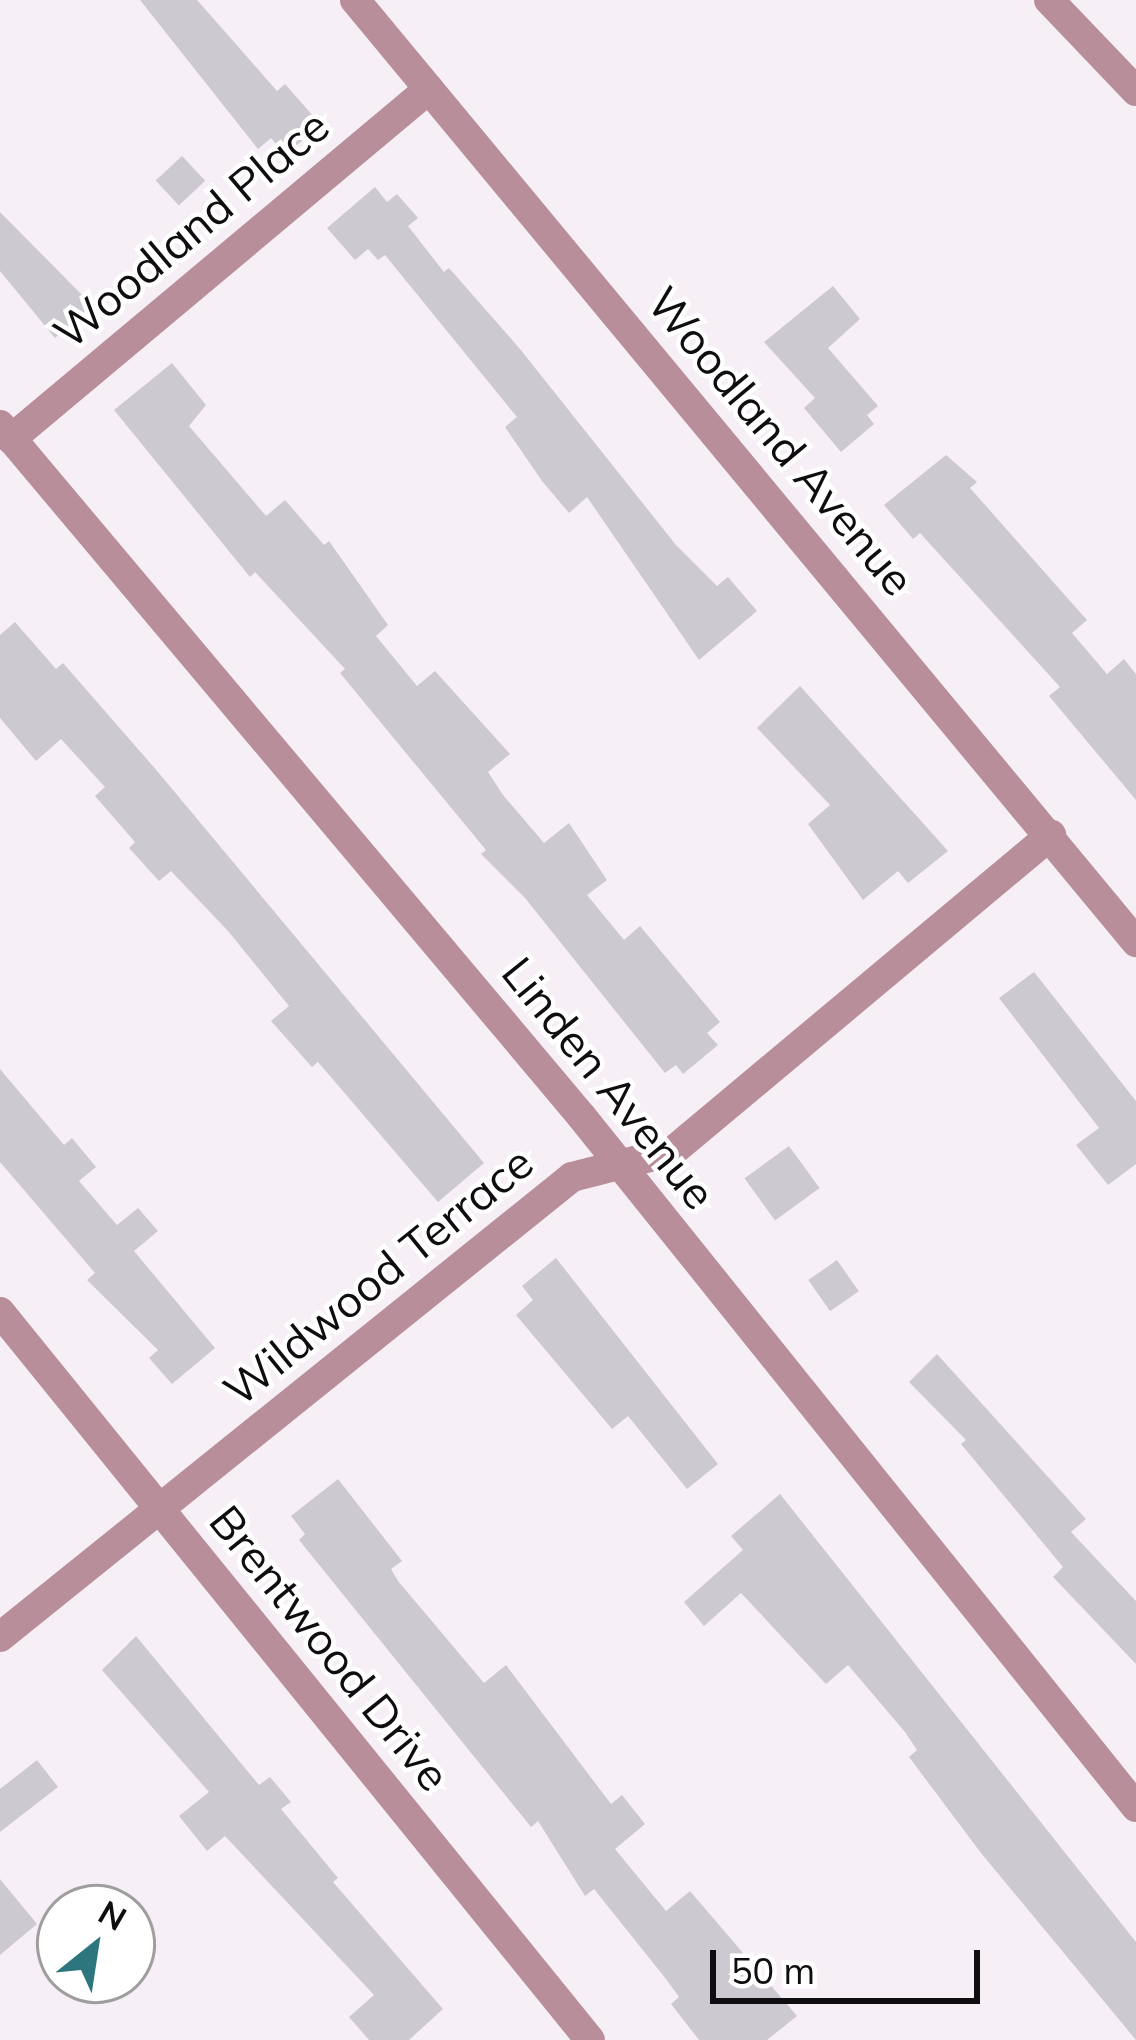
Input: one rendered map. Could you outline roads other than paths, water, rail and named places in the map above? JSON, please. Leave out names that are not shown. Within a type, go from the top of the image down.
[{"type":"street","name":"Woodland Avenue","points":[[355,0],[1136,942]]},
{"type":"street","points":[[1049,0],[1136,91]]},
{"type":"street","name":"Woodland Place","points":[[6,432],[429,89]]},
{"type":"street","name":"Linden Avenue","points":[[6,432],[620,1165],[1136,1808]]},
{"type":"street","name":"Wildwood Terrace","points":[[0,1637],[572,1177],[674,1151],[1051,835]]},
{"type":"street","name":"Brentwood Drive","points":[[0,1312],[590,2040]]}]
